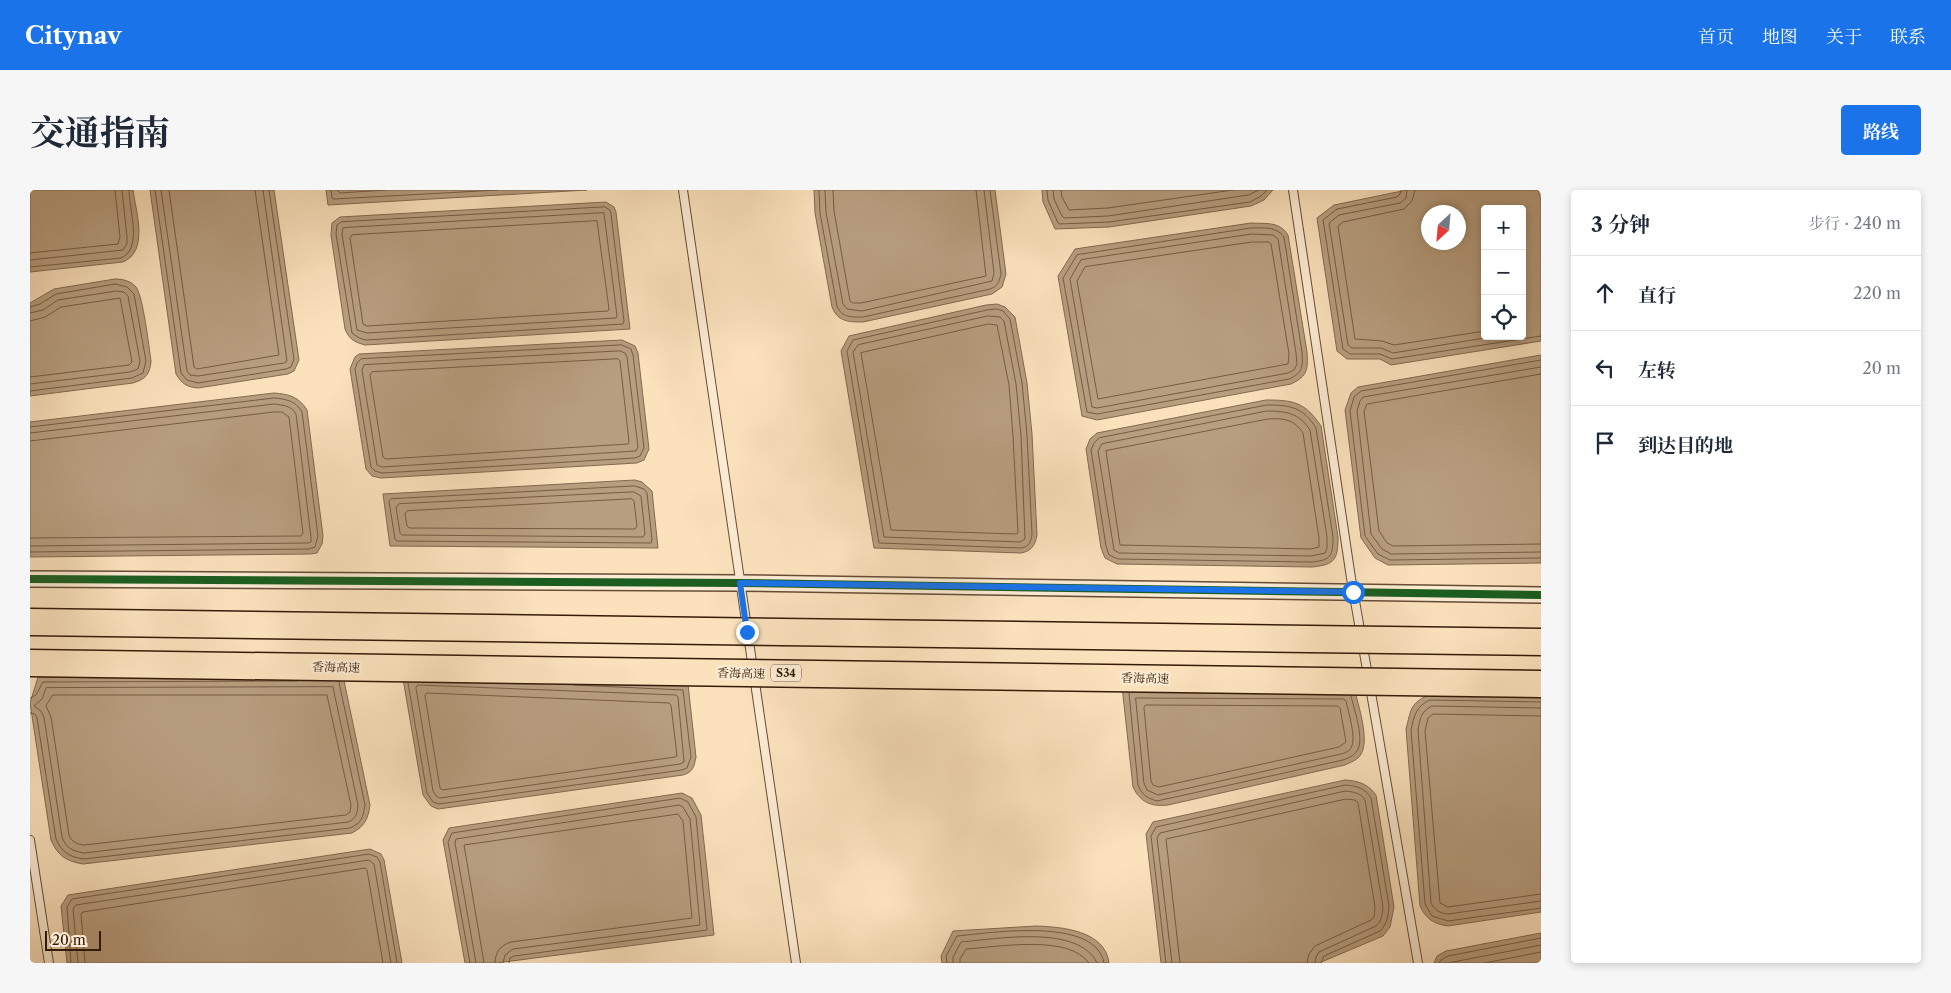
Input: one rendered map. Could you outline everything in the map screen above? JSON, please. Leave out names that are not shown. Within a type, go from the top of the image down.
[{"type":"highway","points":[[30,622],[1541,642]]},
{"type":"highway","name":"香海高速","points":[[30,663],[1541,684]]},
{"type":"street","points":[[30,579],[740,583],[1541,595]]},
{"type":"lane","points":[[683,190],[796,963]]},
{"type":"lane","points":[[1293,190],[1353,592],[1418,963]]},
{"type":"lane","points":[[30,840],[49,963]]},
{"type":"water","points":[[30,190],[133,190],[139,230],[136,249],[131,257],[123,262],[30,272]]},
{"type":"water","points":[[150,190],[274,190],[299,360],[294,371],[288,374],[198,388],[188,386],[180,380],[176,374]]},
{"type":"water","points":[[326,190],[587,190],[328,205]]},
{"type":"water","points":[[814,190],[995,190],[1006,274],[1002,287],[992,294],[863,322],[844,320],[837,316],[832,307],[815,213]]},
{"type":"water","points":[[1042,190],[1273,190],[1264,200],[1251,206],[1109,227],[1055,229],[1043,202]]},
{"type":"water","points":[[1407,190],[1538,190],[1541,200],[1541,341],[1391,365],[1380,359],[1347,359],[1337,351],[1317,218],[1334,205]]},
{"type":"water","points":[[606,202],[614,207],[616,212],[630,329],[365,345],[352,340],[348,335],[345,329],[331,235],[332,223],[340,217]]},
{"type":"water","points":[[1251,223],[1276,225],[1281,227],[1288,235],[1307,352],[1307,367],[1304,375],[1291,384],[1097,420],[1082,416],[1058,276],[1075,249]]},
{"type":"water","points":[[115,279],[129,282],[139,292],[151,361],[150,369],[146,375],[141,380],[133,383],[30,396],[30,303],[54,289]]},
{"type":"water","points":[[997,304],[1005,307],[1015,317],[1027,383],[1032,434],[1037,535],[1034,545],[1028,551],[1021,553],[874,548],[841,351],[849,336]]},
{"type":"water","points":[[622,340],[635,346],[638,353],[649,449],[644,460],[637,463],[381,478],[372,476],[366,469],[350,369],[355,357],[359,354]]},
{"type":"water","points":[[1541,355],[1541,563],[1388,565],[1375,558],[1361,538],[1345,410],[1351,393],[1358,387]]},
{"type":"water","points":[[274,393],[293,397],[301,402],[307,410],[323,536],[322,544],[317,553],[30,557],[30,422]]},
{"type":"water","points":[[1266,400],[1298,404],[1304,407],[1321,426],[1338,537],[1337,551],[1334,559],[1326,565],[1312,567],[1117,564],[1105,558],[1101,548],[1086,449],[1090,439],[1097,433]]},
{"type":"water","points":[[635,480],[642,482],[652,491],[658,548],[390,546],[383,494]]},
{"type":"water","points":[[402,673],[688,684],[696,757],[695,764],[691,771],[683,775],[438,809],[431,806],[423,795]]},
{"type":"water","points":[[343,676],[370,805],[365,822],[352,833],[83,864],[63,857],[54,846],[51,840],[30,703],[38,677]]},
{"type":"water","points":[[1122,686],[1354,688],[1364,731],[1363,748],[1358,758],[1345,765],[1168,805],[1151,804],[1143,800],[1133,787]]},
{"type":"water","points":[[1429,695],[1541,697],[1541,912],[1448,926],[1431,920],[1420,906],[1406,729],[1412,708],[1418,701]]},
{"type":"water","points":[[1345,780],[1363,784],[1376,795],[1394,907],[1390,927],[1383,936],[1319,963],[1161,963],[1146,834],[1153,822]]},
{"type":"water","points":[[682,793],[692,798],[701,815],[714,935],[496,963],[465,963],[443,840],[449,828]]},
{"type":"water","points":[[370,849],[381,854],[384,860],[402,963],[67,963],[61,906],[68,895]]},
{"type":"water","points":[[1036,926],[1069,929],[1091,937],[1106,952],[1109,963],[942,963],[941,956],[953,931]]},
{"type":"water","points":[[1541,933],[1541,963],[1434,963],[1437,956],[1446,951]]},
{"type":"cycle path","points":[[30,579],[740,583],[1541,595]]},
{"type":"route","points":[[747,632],[740,583],[1353,592]]}]
